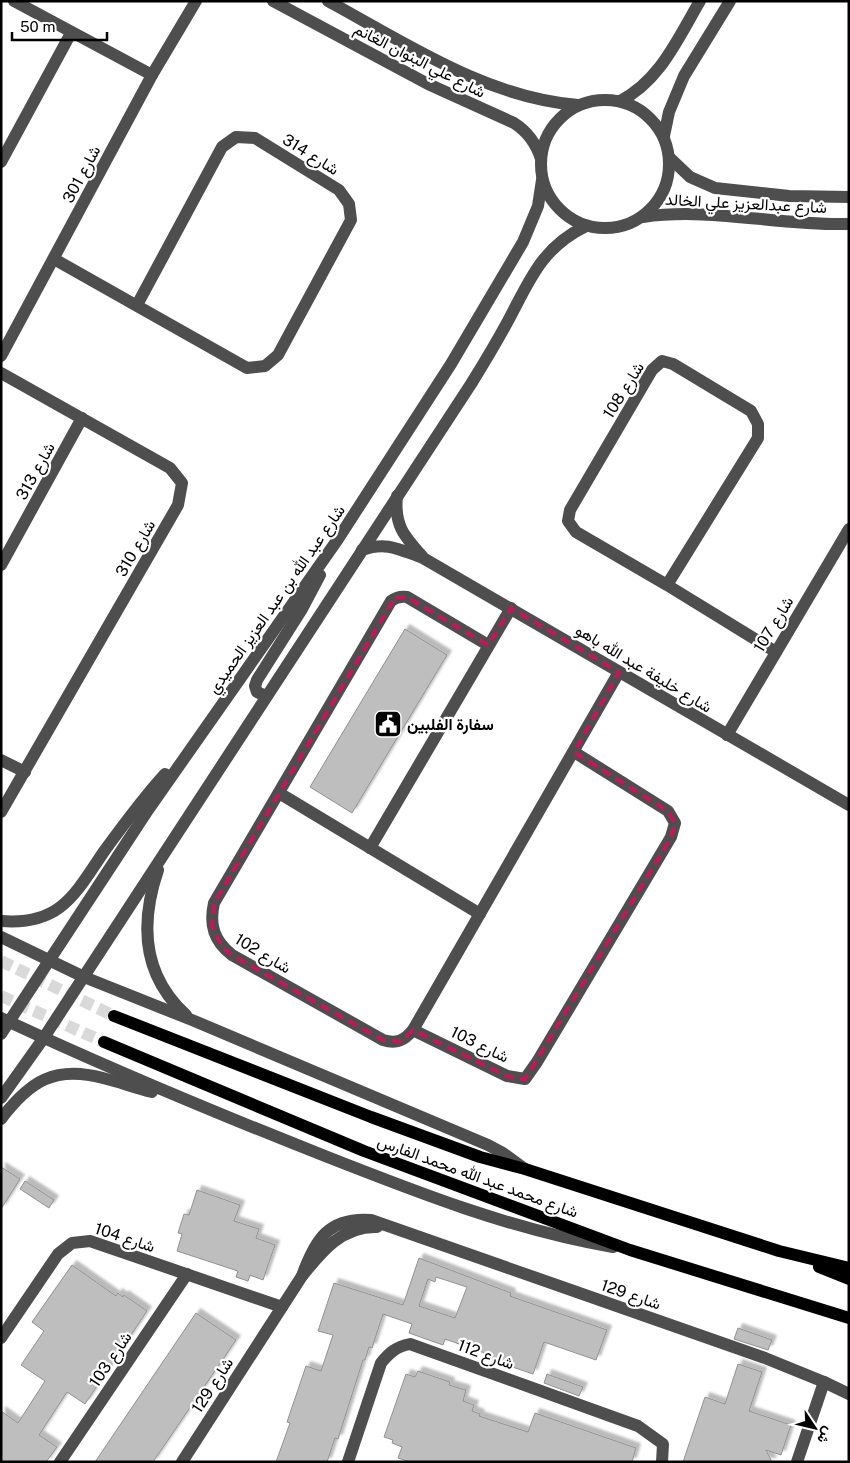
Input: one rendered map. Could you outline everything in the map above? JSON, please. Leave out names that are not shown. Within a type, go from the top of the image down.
[{"type":"main road","name":"شارع محمد عبد الله محمد الفارس","points":[[114,1016],[480,1157],[525,1169],[780,1250],[849,1268]]},
{"type":"main road","name":"شارع محمد عبد الله محمد الفارس","points":[[104,1042],[364,1151],[630,1250],[849,1318]]},
{"type":"main road","points":[[780,1250],[849,1279]]},
{"type":"street","points":[[14,1],[152,75]]},
{"type":"street","name":"شارع علي البنوان الغانم","points":[[273,1],[428,84],[514,123],[522,128],[534,142],[541,159]]},
{"type":"street","name":"شارع علي البنوان الغانم","points":[[328,1],[441,62],[494,86],[540,101],[578,106]]},
{"type":"street","points":[[620,102],[639,90],[657,72],[700,1]]},
{"type":"street","points":[[664,136],[669,112],[684,76],[730,1]]},
{"type":"street","name":"شارع 301","points":[[1,356],[152,75],[193,4]]},
{"type":"street","points":[[1,162],[71,33]]},
{"type":"street","points":[[595,100],[612,100],[628,104],[642,111],[655,122],[664,136],[670,158],[669,175],[664,191],[655,206],[643,217],[628,225],[611,229],[594,229],[567,217],[556,207],[542,180],[541,159],[544,142],[552,127],[564,115],[578,106],[595,100]]},
{"type":"street","name":"شارع 314","points":[[54,259],[247,368],[265,366],[278,355],[351,220],[349,204],[339,190],[255,138],[236,137],[222,147],[137,305]]},
{"type":"street","name":"شارع عبدالعزيز علي الخالد","points":[[670,158],[690,177],[714,188],[789,196],[849,197]]},
{"type":"street","name":"شارع عبد الله بن عبد العزيز الحميدي","points":[[1,1034],[5,1020],[50,961],[148,810],[338,539],[452,364],[517,253],[534,218],[542,180]]},
{"type":"street","name":"شارع عبدالعزيز علي الخالد","points":[[643,217],[694,214],[786,223],[849,224]]},
{"type":"street","points":[[1,1098],[43,1039],[396,496],[471,384],[499,338],[537,267],[558,243],[586,226]]},
{"type":"street","name":"شارع 108","points":[[666,585],[758,438],[758,424],[751,411],[673,364],[662,361],[652,370],[570,510],[568,520],[576,532],[776,652]]},
{"type":"street","name":"شارع 310","points":[[1,373],[170,468],[182,483],[178,506],[1,812]]},
{"type":"street","name":"شارع 313","points":[[1,565],[82,418]]},
{"type":"street","name":"شارع خليفة عبد الله باهو","points":[[396,496],[397,516],[402,532],[423,558]]},
{"type":"street","name":"شارع 107","points":[[727,735],[848,534]]},
{"type":"street","points":[[266,696],[258,692],[255,686],[257,680],[309,597],[338,539]]},
{"type":"street","name":"شارع خليفة عبد الله باهو","points":[[362,550],[388,546],[423,558],[849,805]]},
{"type":"street","name":"شارع 102","points":[[413,1030],[401,1041],[393,1043],[383,1040],[232,955],[222,948],[216,938],[211,914],[214,903],[391,601],[396,597],[407,597],[488,645]]},
{"type":"street","points":[[370,848],[511,608]]},
{"type":"street","points":[[413,1030],[619,672]]},
{"type":"street","points":[[1,921],[13,922],[34,919],[63,905],[78,891],[153,787],[191,748]]},
{"type":"street","name":"شارع 103","points":[[413,1030],[507,1076],[525,1079],[671,837],[675,824],[668,811],[574,752]]},
{"type":"street","points":[[1,760],[24,772]]},
{"type":"street","points":[[279,793],[480,914]]},
{"type":"street","points":[[164,852],[148,904],[146,919],[148,947],[157,975],[164,988],[176,1005],[192,1020]]},
{"type":"street","points":[[1,937],[84,976],[488,1145],[525,1169]]},
{"type":"street","points":[[5,1020],[43,1039],[181,1098],[341,1162],[484,1216],[553,1235],[630,1250]]},
{"type":"street","points":[[1,1119],[20,1095],[45,1079],[61,1074],[83,1074],[99,1077],[143,1090],[181,1098]]},
{"type":"street","name":"شارع 129","points":[[182,1462],[302,1276],[310,1254],[320,1238],[326,1232],[351,1220],[371,1220],[765,1358],[849,1394]]},
{"type":"street","name":"شارع 104","points":[[1,1338],[58,1254],[72,1243],[90,1241],[282,1307]]},
{"type":"street","name":"شارع 103","points":[[60,1462],[187,1274]]},
{"type":"street","name":"شارع 112","points":[[349,1462],[381,1363],[398,1346],[410,1344],[638,1426],[663,1444],[662,1462]]},
{"type":"street","points":[[796,1462],[824,1382]]},
{"type":"highlighted area","points":[[395,597],[407,597],[488,645],[511,608],[619,672],[574,752],[668,811],[675,823],[671,837],[525,1079],[507,1076],[413,1030],[401,1041],[383,1040],[232,955],[222,947],[212,926],[214,903]]},
{"type":"building","points":[[405,629],[447,655],[352,813],[310,787]]},
{"type":"building","points":[[1,1167],[20,1179],[1,1209]]},
{"type":"building","points":[[25,1181],[54,1200],[49,1208],[20,1189]]},
{"type":"building","points":[[197,1190],[240,1205],[234,1221],[259,1229],[256,1238],[275,1245],[263,1280],[250,1275],[248,1281],[236,1277],[238,1271],[177,1251],[182,1234],[178,1233],[184,1214],[189,1215]]},
{"type":"building","points":[[419,1258],[511,1293],[510,1296],[607,1330],[596,1360],[544,1342],[533,1374],[492,1360],[493,1356],[445,1339],[443,1345],[409,1333],[412,1324],[383,1314],[372,1348],[369,1347],[365,1360],[363,1360],[338,1439],[335,1438],[327,1462],[276,1462],[290,1423],[287,1422],[306,1366],[321,1371],[333,1335],[318,1331],[334,1283],[403,1305]],"holes":[[[436,1277],[467,1287],[455,1318],[419,1306],[428,1279],[435,1282]]]},
{"type":"building","points":[[72,1265],[116,1296],[118,1293],[123,1297],[124,1295],[147,1311],[85,1404],[67,1392],[39,1435],[57,1447],[46,1462],[1,1462],[1,1411],[18,1423],[45,1381],[21,1365],[44,1331],[32,1322]]},
{"type":"building","points":[[196,1313],[236,1340],[153,1462],[95,1462]]},
{"type":"building","points":[[738,1328],[772,1340],[768,1350],[734,1339]]},
{"type":"building","points":[[738,1364],[762,1372],[749,1411],[791,1425],[781,1455],[766,1450],[772,1462],[683,1462],[705,1397],[725,1404]]},
{"type":"building","points":[[418,1371],[450,1382],[449,1385],[466,1390],[463,1401],[474,1405],[472,1411],[480,1414],[479,1416],[528,1432],[535,1413],[636,1448],[632,1462],[410,1462],[398,1458],[402,1447],[392,1443],[393,1440],[384,1437],[406,1374],[415,1377]]},
{"type":"building","points":[[547,1374],[583,1387],[579,1396],[544,1383]]},
{"type":"tunnel","points":[[1,961],[114,1016]]},
{"type":"tunnel","points":[[1,996],[104,1042]]},
{"type":"place","name":"سفارة الفلبين","points":[[388,724]]}]
